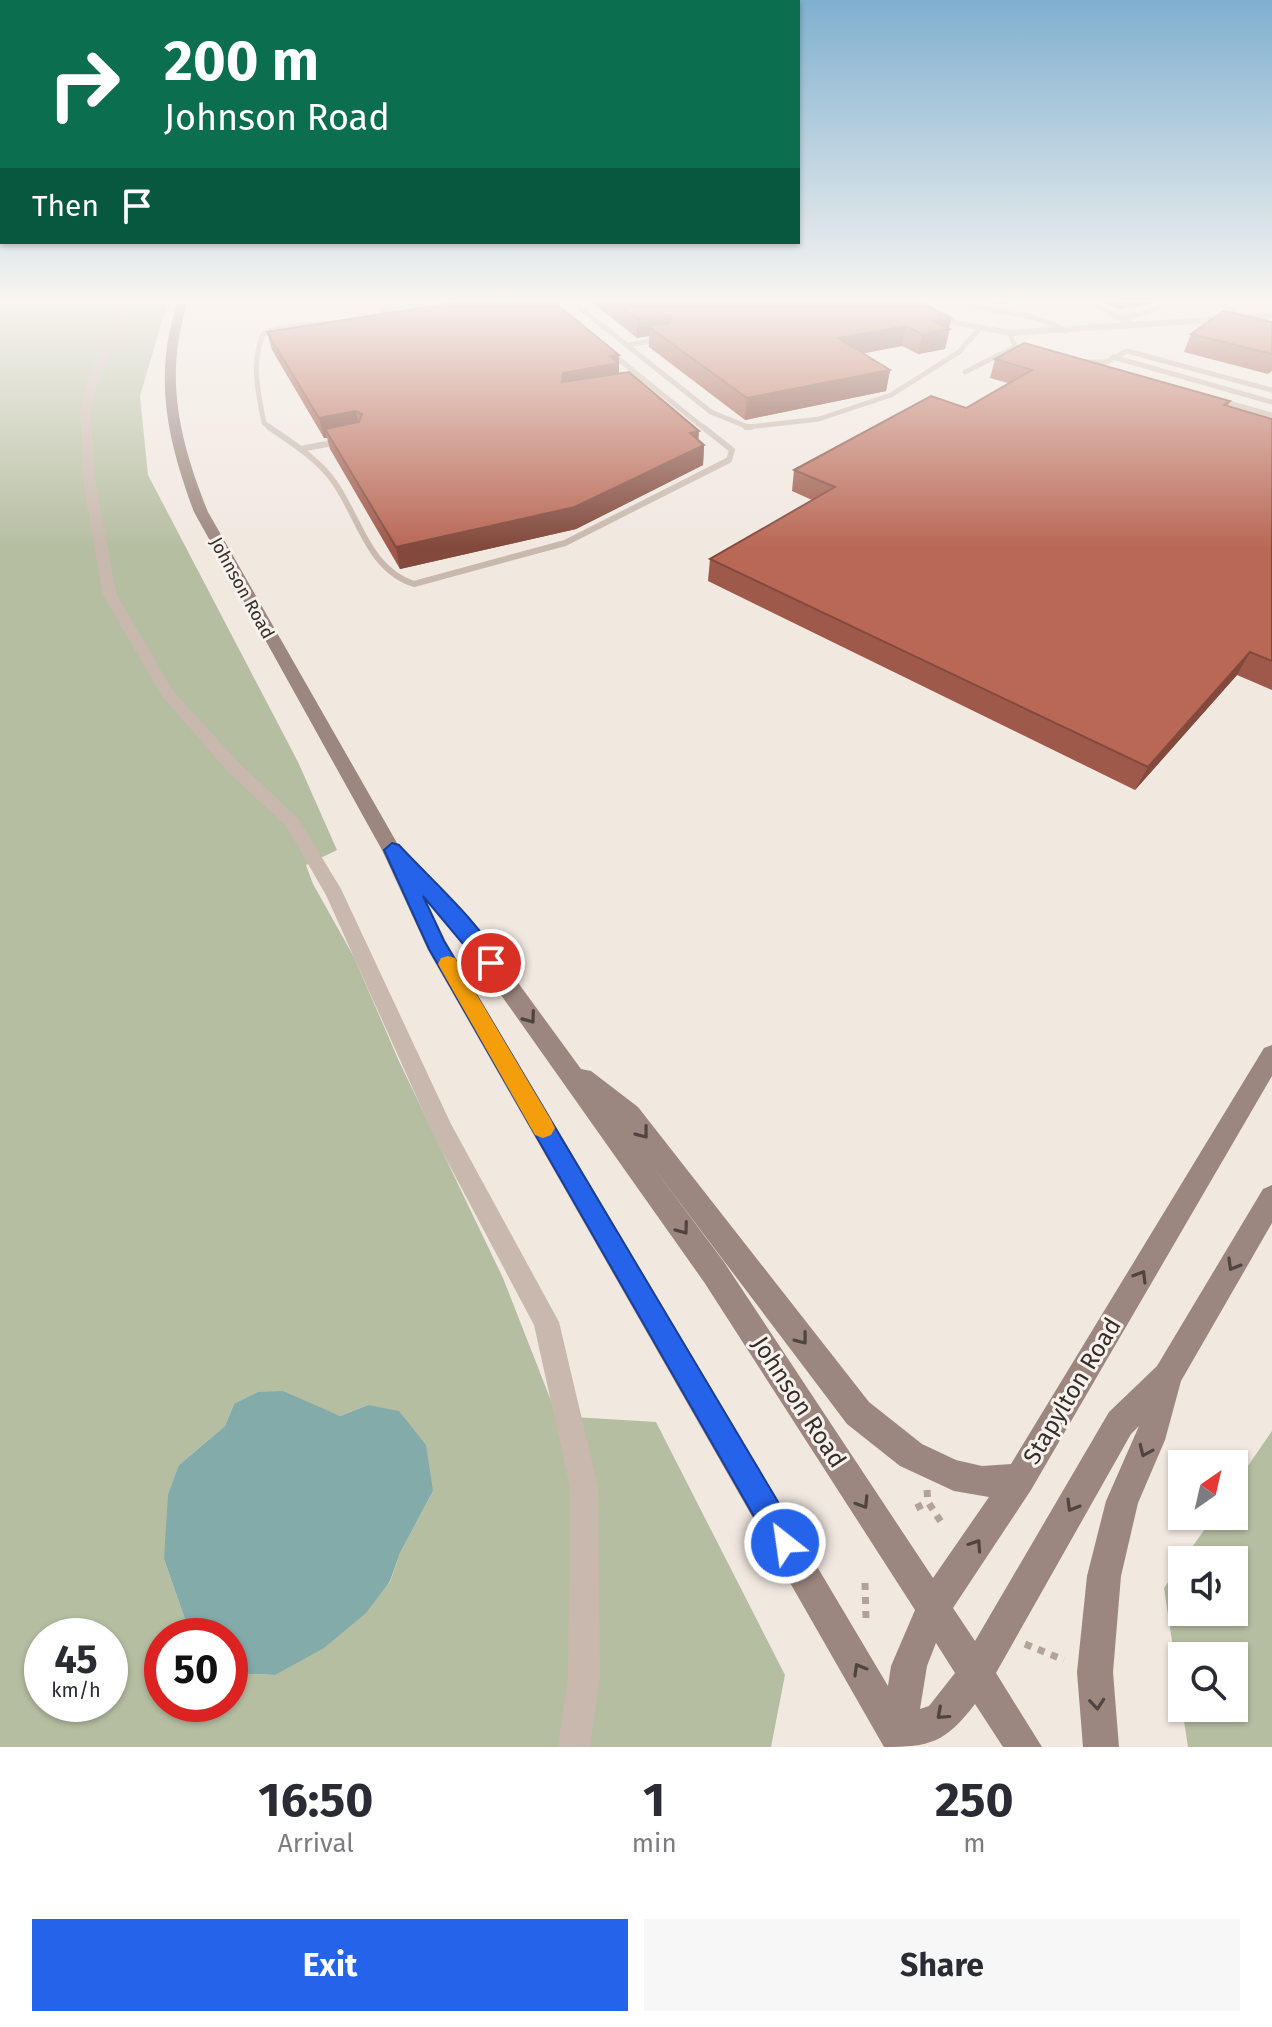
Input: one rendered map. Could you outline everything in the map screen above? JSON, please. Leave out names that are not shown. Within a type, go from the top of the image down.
[{"type":"main road","name":"Johnson Road","points":[[170,384],[169,404],[185,471],[221,552],[392,850],[436,944],[898,1743]]},
{"type":"main road","name":"Johnson Road","points":[[392,850],[473,938],[714,1272],[1024,1747]]},
{"type":"main road","name":"Stapylton Road","points":[[898,1743],[909,1666],[932,1610],[1020,1479],[1272,1055]]},
{"type":"main road","name":"Johnson Road","points":[[564,1064],[629,1115],[858,1413],[911,1455],[954,1475],[982,1482],[1020,1479]]},
{"type":"main road","points":[[898,1743],[941,1719],[975,1676],[1120,1423],[1167,1376],[1272,1198]]},
{"type":"main road","points":[[1101,1747],[1095,1672],[1104,1576],[1122,1501],[1150,1440],[1167,1376]]},
{"type":"street","points":[[93,384],[85,410],[90,487],[110,595],[167,693],[234,768],[292,822],[335,894],[443,1131],[546,1322],[584,1487],[584,1677],[574,1747]]},
{"type":"lane","points":[[256,384],[264,423],[300,449],[333,480],[386,570],[402,583],[414,584],[565,543],[729,460],[732,450],[649,384]]},
{"type":"lane","points":[[676,384],[723,420],[748,427],[849,411],[891,395],[909,384]]},
{"type":"lane","points":[[1206,384],[1272,402]]},
{"type":"lane","points":[[1244,418],[1272,391],[1245,384]]},
{"type":"lane","points":[[1207,397],[1272,415]]},
{"type":"lane","points":[[300,449],[346,440]]},
{"type":"path","points":[[926,1480],[928,1502],[943,1525]]},
{"type":"path","points":[[916,1508],[928,1502]]},
{"type":"path","points":[[865,1583],[866,1619]]},
{"type":"path","points":[[1023,1643],[1064,1660]]},
{"type":"green space","points":[[0,384],[144,384],[140,396],[148,475],[298,762],[337,850],[306,865],[313,884],[354,957],[398,1059],[503,1278],[557,1416],[656,1422],[785,1675],[771,1747],[0,1747]],"holes":[[[234,1404],[315,1408],[340,1416],[368,1405],[433,1491],[400,1553],[390,1582],[275,1675],[248,1674],[248,1722],[144,1722],[144,1618],[185,1618],[164,1559],[179,1465],[225,1426]]]},
{"type":"green space","points":[[1272,1431],[1272,1747],[1188,1747],[1184,1722],[1248,1722],[1248,1642],[1172,1642],[1170,1626],[1248,1626],[1248,1546],[1193,1546],[1204,1530],[1248,1530],[1248,1466]]},
{"type":"green space","points":[[1168,1582],[1168,1615],[1164,1588]]},
{"type":"water","points":[[283,1391],[340,1416],[368,1405],[399,1411],[426,1445],[433,1491],[400,1553],[390,1581],[366,1613],[324,1648],[275,1675],[248,1674],[248,1618],[185,1618],[164,1559],[168,1495],[179,1465],[225,1426],[234,1404],[258,1392]]},
{"type":"building","points":[[298,384],[643,384],[699,431],[690,433],[704,445],[575,507],[396,547],[325,429],[359,422],[362,414],[356,411],[319,418]]},
{"type":"building","points":[[727,384],[821,384],[747,398]]},
{"type":"building","points":[[1009,384],[1168,384],[1230,401],[1224,405],[1272,419],[1272,661],[1250,652],[1148,767],[710,559],[835,487],[794,470],[931,396],[966,408]]},
{"type":"slow traffic","points":[[448,964],[543,1128]]},
{"type":"route","points":[[491,963],[473,938],[392,850],[436,944],[785,1543]]}]
